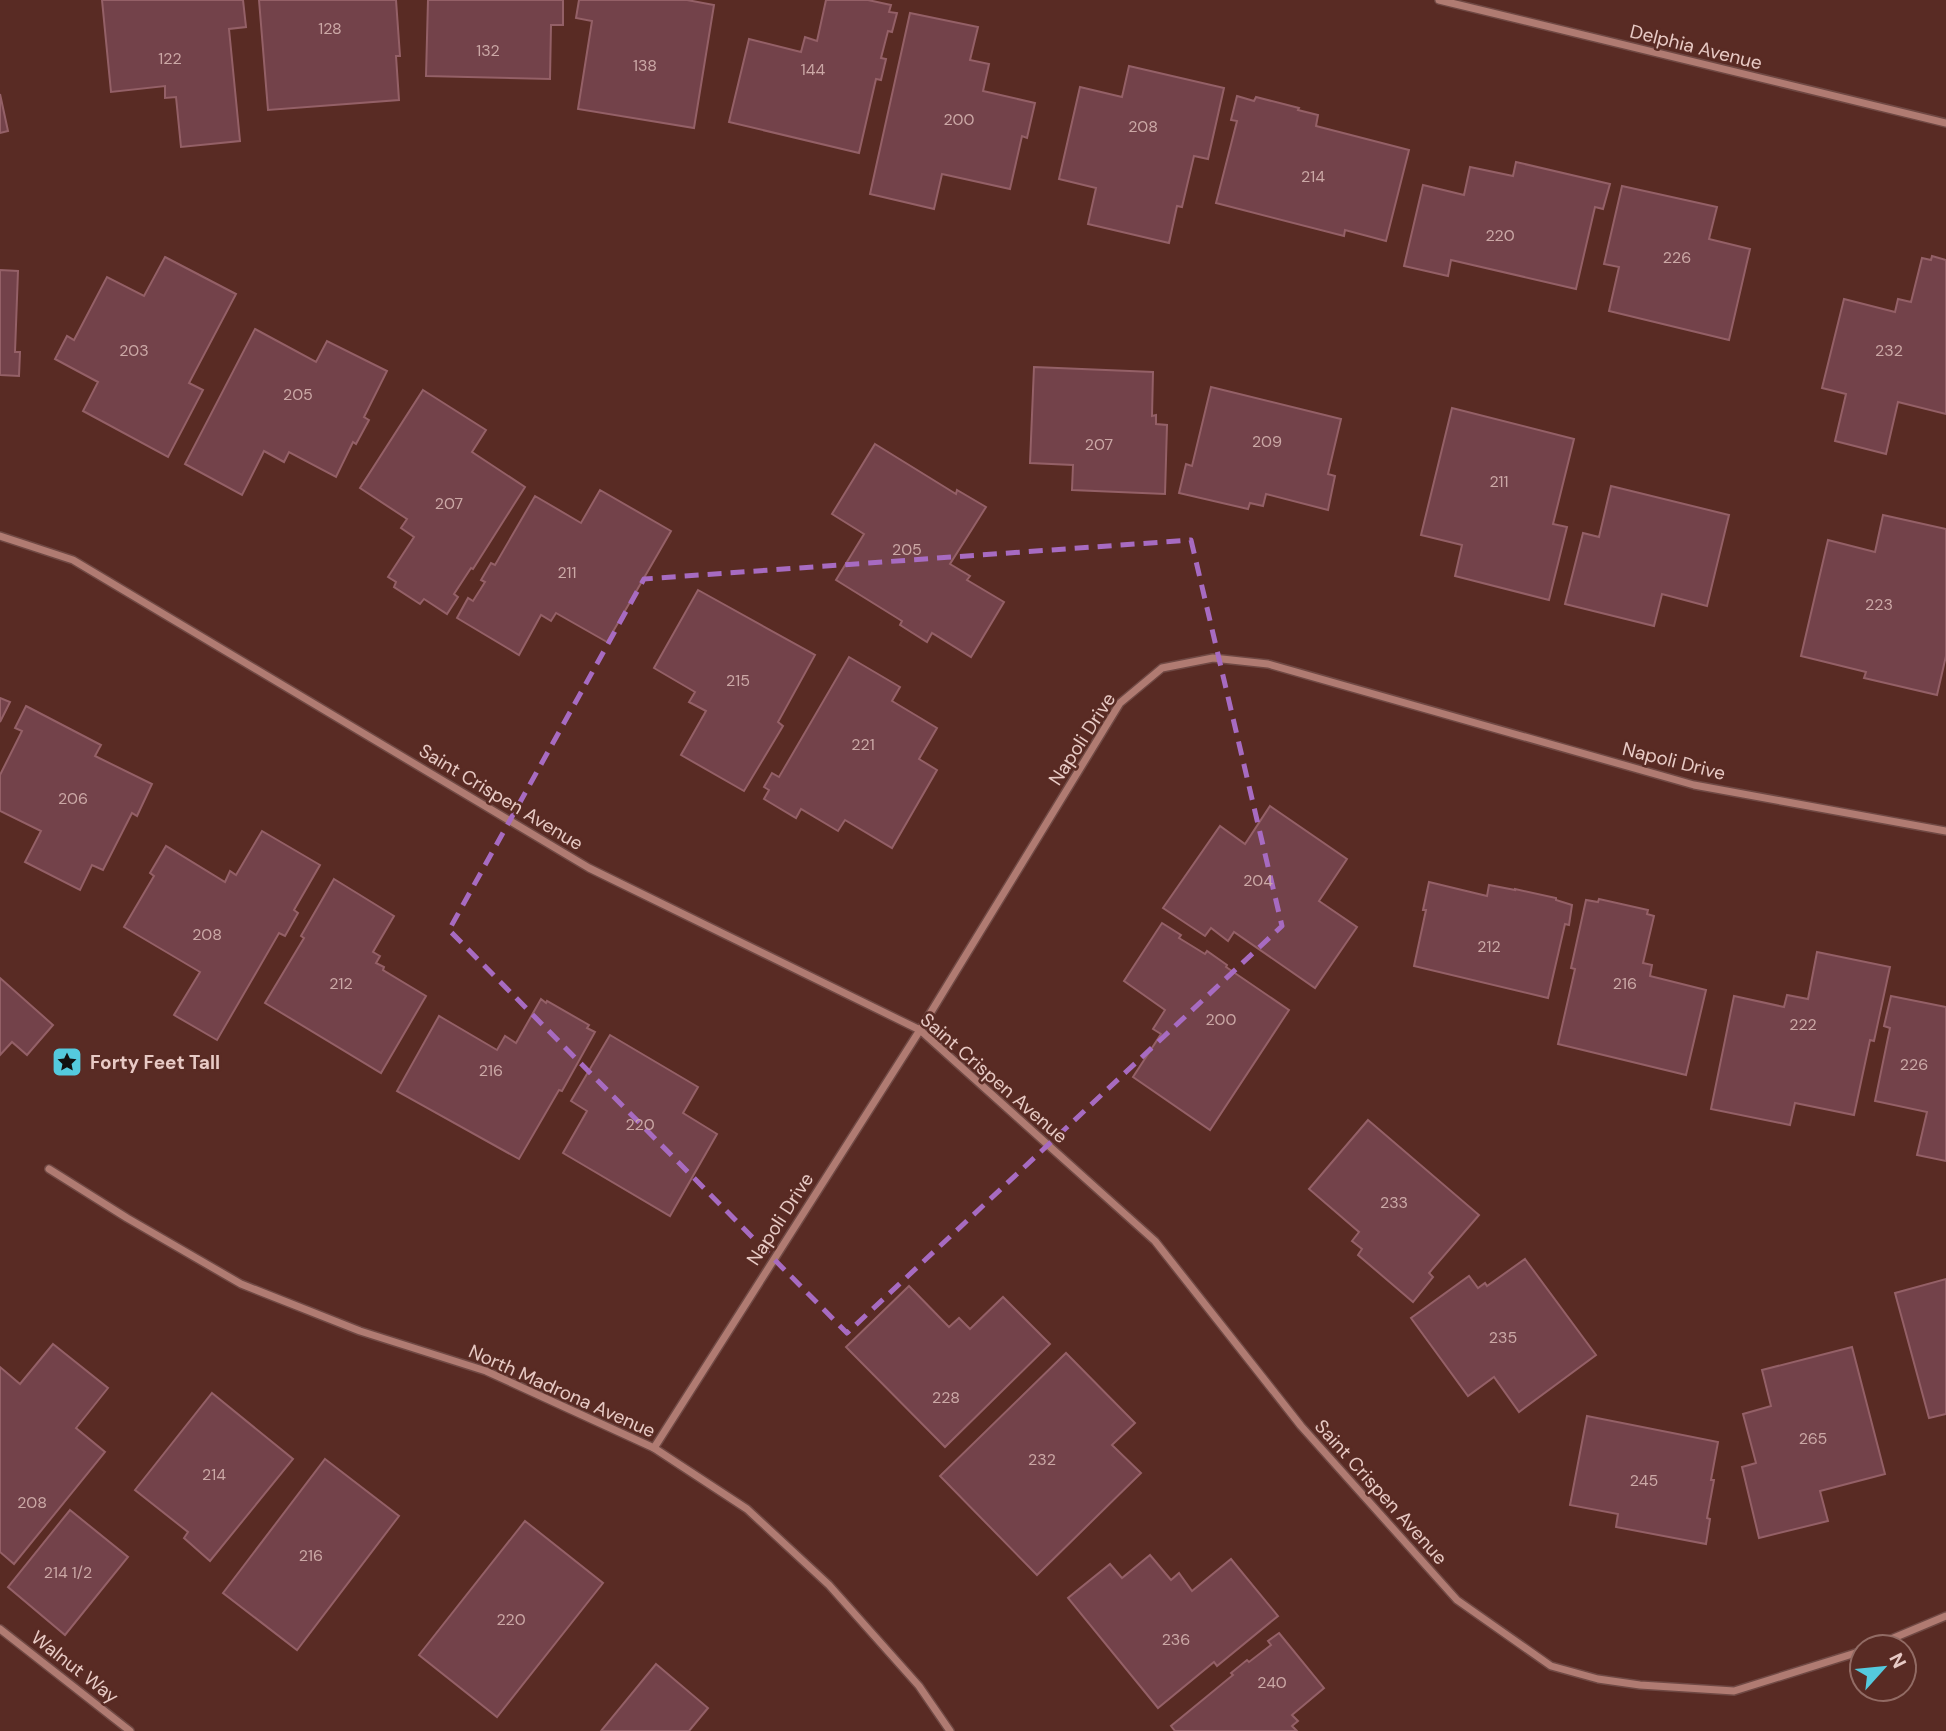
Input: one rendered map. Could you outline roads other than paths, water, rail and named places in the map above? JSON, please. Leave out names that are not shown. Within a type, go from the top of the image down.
[{"type":"street","name":"Delphia Avenue","points":[[1439,0],[1946,123]]},
{"type":"street","name":"Saint Crispen Avenue","points":[[0,536],[73,561],[589,868],[919,1030],[1155,1241],[1301,1426],[1457,1600],[1551,1666],[1598,1679],[1640,1685],[1734,1691],[1848,1655]]},
{"type":"street","name":"Napoli Drive","points":[[653,1448],[919,1030],[1120,703],[1162,668],[1213,658],[1268,664],[1694,785],[1946,831]]},
{"type":"street","name":"North Madrona Avenue","points":[[48,1169],[241,1284],[360,1331],[486,1370],[653,1448],[747,1509],[829,1585],[919,1686],[950,1731]]},
{"type":"street","points":[[1905,1633],[1946,1616]]},
{"type":"street","name":"Walnut Way","points":[[0,1629],[130,1731]]},
{"type":"place","name":"Forty Feet Tall","points":[[67,1062]]}]
